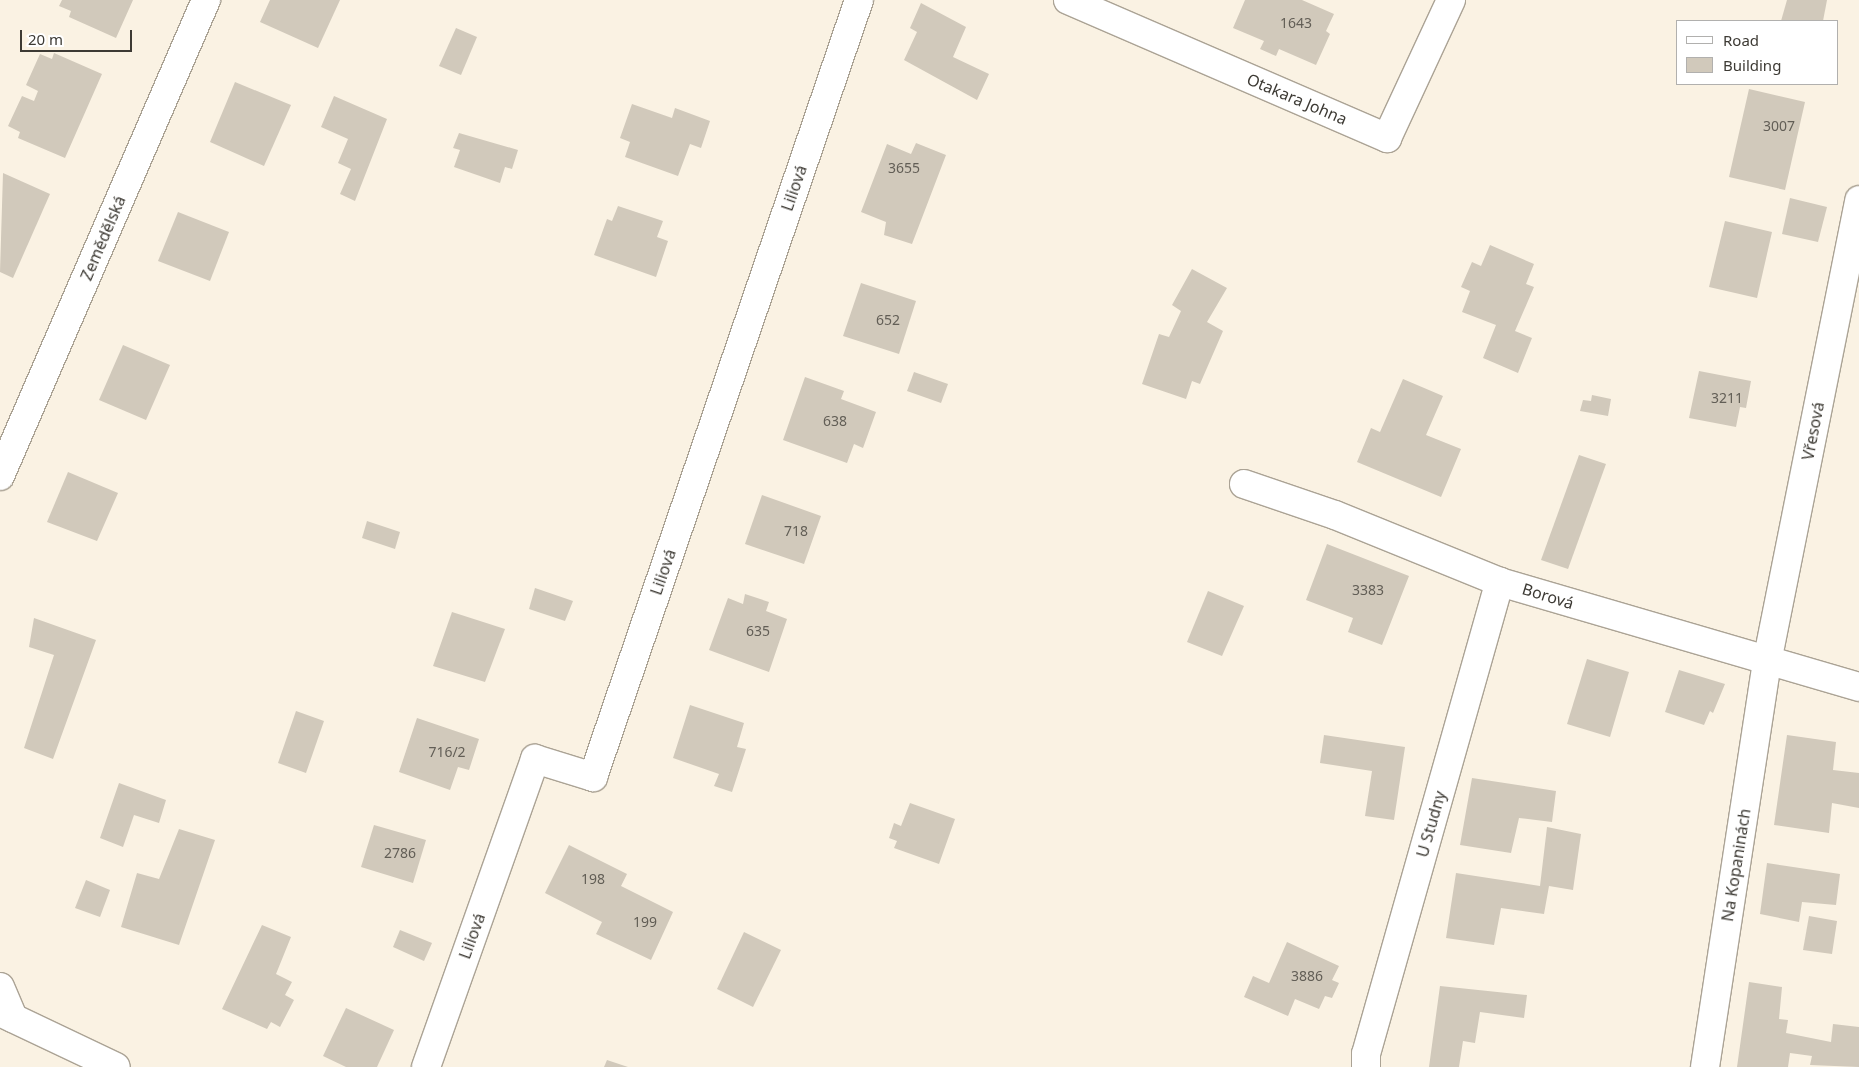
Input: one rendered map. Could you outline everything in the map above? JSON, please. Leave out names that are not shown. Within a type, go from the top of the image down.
[{"type":"street","name":"Zemědělská","points":[[1,471],[206,0]]},
{"type":"street","name":"Liliová","points":[[426,1067],[536,759],[593,777],[859,0]]},
{"type":"street","name":"Otakara Johna","points":[[1068,0],[1387,138],[1451,0]]},
{"type":"street","name":"Vřesová","points":[[1767,662],[1859,200]]},
{"type":"street","name":"Borová","points":[[1244,484],[1335,515],[1500,582],[1767,662],[1859,687]]},
{"type":"street","name":"U Studny","points":[[1366,1067],[1366,1054],[1500,582]]},
{"type":"street","name":"Na Kopaninách","points":[[1704,1067],[1767,662]]},
{"type":"street","points":[[0,987],[7,1015],[116,1067]]},
{"type":"building","points":[[62,0],[133,0],[116,38],[69,17],[71,11],[59,6]]},
{"type":"building","points":[[270,0],[340,0],[318,48],[260,22]]},
{"type":"building","points":[[1245,0],[1302,0],[1334,14],[1326,31],[1330,34],[1316,65],[1279,49],[1276,56],[1260,49],[1264,41],[1233,28]]},
{"type":"building","points":[[1787,0],[1827,0],[1823,20],[1781,20]]},
{"type":"building","points":[[921,3],[966,27],[953,57],[989,74],[977,100],[904,60],[917,32],[910,28]]},
{"type":"building","points":[[456,28],[477,37],[461,75],[439,66]]},
{"type":"building","points":[[54,53],[102,74],[65,158],[18,138],[20,132],[8,126],[22,96],[34,101],[38,91],[26,85],[40,54],[52,59]]},
{"type":"building","points":[[235,82],[291,105],[264,166],[210,142]]},
{"type":"building","points":[[1749,89],[1805,102],[1785,190],[1729,177]]},
{"type":"building","points":[[334,96],[387,119],[355,201],[340,194],[351,169],[338,163],[348,139],[321,127]]},
{"type":"building","points":[[632,104],[672,118],[675,108],[710,121],[701,148],[690,144],[678,176],[625,157],[630,142],[620,138]]},
{"type":"building","points":[[459,133],[518,150],[512,169],[505,167],[500,183],[454,167],[460,150],[453,148]]},
{"type":"building","points":[[916,143],[946,155],[912,244],[884,235],[886,222],[861,212],[887,144],[911,154]]},
{"type":"building","points":[[3,173],[50,194],[13,278],[0,272]]},
{"type":"building","points":[[1790,198],[1827,207],[1818,242],[1782,234]]},
{"type":"building","points":[[618,206],[663,221],[657,237],[668,241],[656,277],[594,255],[607,219],[612,221]]},
{"type":"building","points":[[178,212],[229,232],[210,281],[158,261]]},
{"type":"building","points":[[1725,221],[1772,232],[1757,298],[1709,287]]},
{"type":"building","points":[[1490,245],[1534,264],[1526,284],[1534,287],[1515,331],[1532,338],[1518,373],[1483,358],[1496,325],[1462,312],[1470,291],[1461,287],[1472,262],[1481,266]]},
{"type":"building","points":[[1192,269],[1227,288],[1207,322],[1223,331],[1200,384],[1192,381],[1186,399],[1142,384],[1159,334],[1169,337],[1181,311],[1172,305]]},
{"type":"building","points":[[861,283],[916,301],[899,354],[843,336]]},
{"type":"building","points":[[123,345],[170,365],[146,420],[99,400]]},
{"type":"building","points":[[1699,371],[1751,381],[1746,408],[1740,407],[1736,427],[1689,418]]},
{"type":"building","points":[[914,372],[948,384],[941,403],[907,391]]},
{"type":"building","points":[[805,377],[844,391],[841,399],[876,412],[863,448],[854,444],[847,463],[783,440]]},
{"type":"building","points":[[1403,379],[1443,396],[1426,435],[1461,449],[1441,497],[1357,462],[1371,428],[1380,432]]},
{"type":"building","points":[[1592,395],[1611,399],[1608,416],[1580,411],[1583,400],[1591,401]]},
{"type":"building","points":[[1579,455],[1606,464],[1568,569],[1541,560]]},
{"type":"building","points":[[68,472],[118,493],[97,541],[47,522]]},
{"type":"building","points":[[762,495],[821,516],[804,564],[745,544]]},
{"type":"building","points":[[367,521],[400,532],[395,549],[362,538]]},
{"type":"building","points":[[1327,544],[1409,576],[1382,645],[1348,632],[1353,618],[1306,600]]},
{"type":"building","points":[[535,588],[573,601],[565,621],[529,609]]},
{"type":"building","points":[[1208,591],[1244,606],[1222,656],[1187,642]]},
{"type":"building","points":[[745,594],[769,602],[766,611],[787,619],[769,672],[709,650],[728,598],[743,604]]},
{"type":"building","points":[[452,612],[505,629],[485,682],[433,666]]},
{"type":"building","points":[[34,618],[96,640],[53,759],[24,748],[54,655],[29,647]]},
{"type":"building","points":[[1587,659],[1629,672],[1610,737],[1567,724]]},
{"type":"building","points":[[1679,670],[1725,684],[1713,713],[1710,711],[1704,725],[1665,712]]},
{"type":"building","points":[[690,705],[744,723],[737,747],[746,749],[732,792],[714,786],[719,774],[673,758]]},
{"type":"building","points":[[296,711],[324,721],[306,773],[278,763]]},
{"type":"building","points":[[417,718],[479,739],[469,770],[458,767],[450,790],[399,772]]},
{"type":"building","points":[[1324,735],[1405,747],[1394,820],[1365,816],[1372,771],[1320,763]]},
{"type":"building","points":[[1787,735],[1836,742],[1833,770],[1859,773],[1859,808],[1832,803],[1829,833],[1774,825]]},
{"type":"building","points":[[1472,778],[1556,791],[1552,822],[1519,818],[1511,853],[1460,845]]},
{"type":"building","points":[[119,783],[166,800],[159,823],[134,815],[123,847],[100,838]]},
{"type":"building","points":[[910,803],[955,819],[939,864],[894,848],[897,841],[889,838],[894,823],[901,826]]},
{"type":"building","points":[[374,825],[426,840],[413,883],[361,867]]},
{"type":"building","points":[[1547,827],[1581,834],[1573,890],[1549,886],[1544,914],[1501,908],[1494,945],[1446,938],[1456,873],[1540,886]]},
{"type":"building","points":[[179,829],[215,840],[179,945],[121,927],[137,873],[159,879]]},
{"type":"building","points":[[569,845],[627,874],[621,886],[673,912],[651,960],[596,934],[602,922],[545,893]]},
{"type":"building","points":[[1767,863],[1840,874],[1836,905],[1802,902],[1799,922],[1760,914]]},
{"type":"building","points":[[86,880],[110,890],[100,917],[75,908]]},
{"type":"building","points":[[1809,916],[1837,921],[1832,954],[1803,950]]},
{"type":"building","points":[[262,925],[291,937],[276,974],[292,982],[285,995],[294,1000],[280,1027],[271,1022],[267,1029],[222,1009]]},
{"type":"building","points":[[400,930],[432,943],[424,961],[393,947]]},
{"type":"building","points":[[744,932],[781,950],[753,1007],[717,989]]},
{"type":"building","points":[[1287,942],[1339,966],[1332,980],[1339,983],[1332,998],[1325,996],[1319,1009],[1295,999],[1288,1016],[1244,997],[1253,976],[1269,983]]},
{"type":"building","points":[[1749,982],[1782,987],[1779,1019],[1788,1020],[1786,1033],[1831,1042],[1833,1024],[1859,1027],[1859,1067],[1810,1065],[1812,1056],[1790,1053],[1788,1067],[1737,1067]]},
{"type":"building","points":[[1440,986],[1527,995],[1524,1018],[1480,1012],[1475,1043],[1463,1041],[1459,1067],[1429,1067]]},
{"type":"building","points":[[346,1008],[394,1030],[377,1067],[346,1067],[323,1056]]},
{"type":"building","points":[[607,1060],[628,1067],[604,1067]]}]
